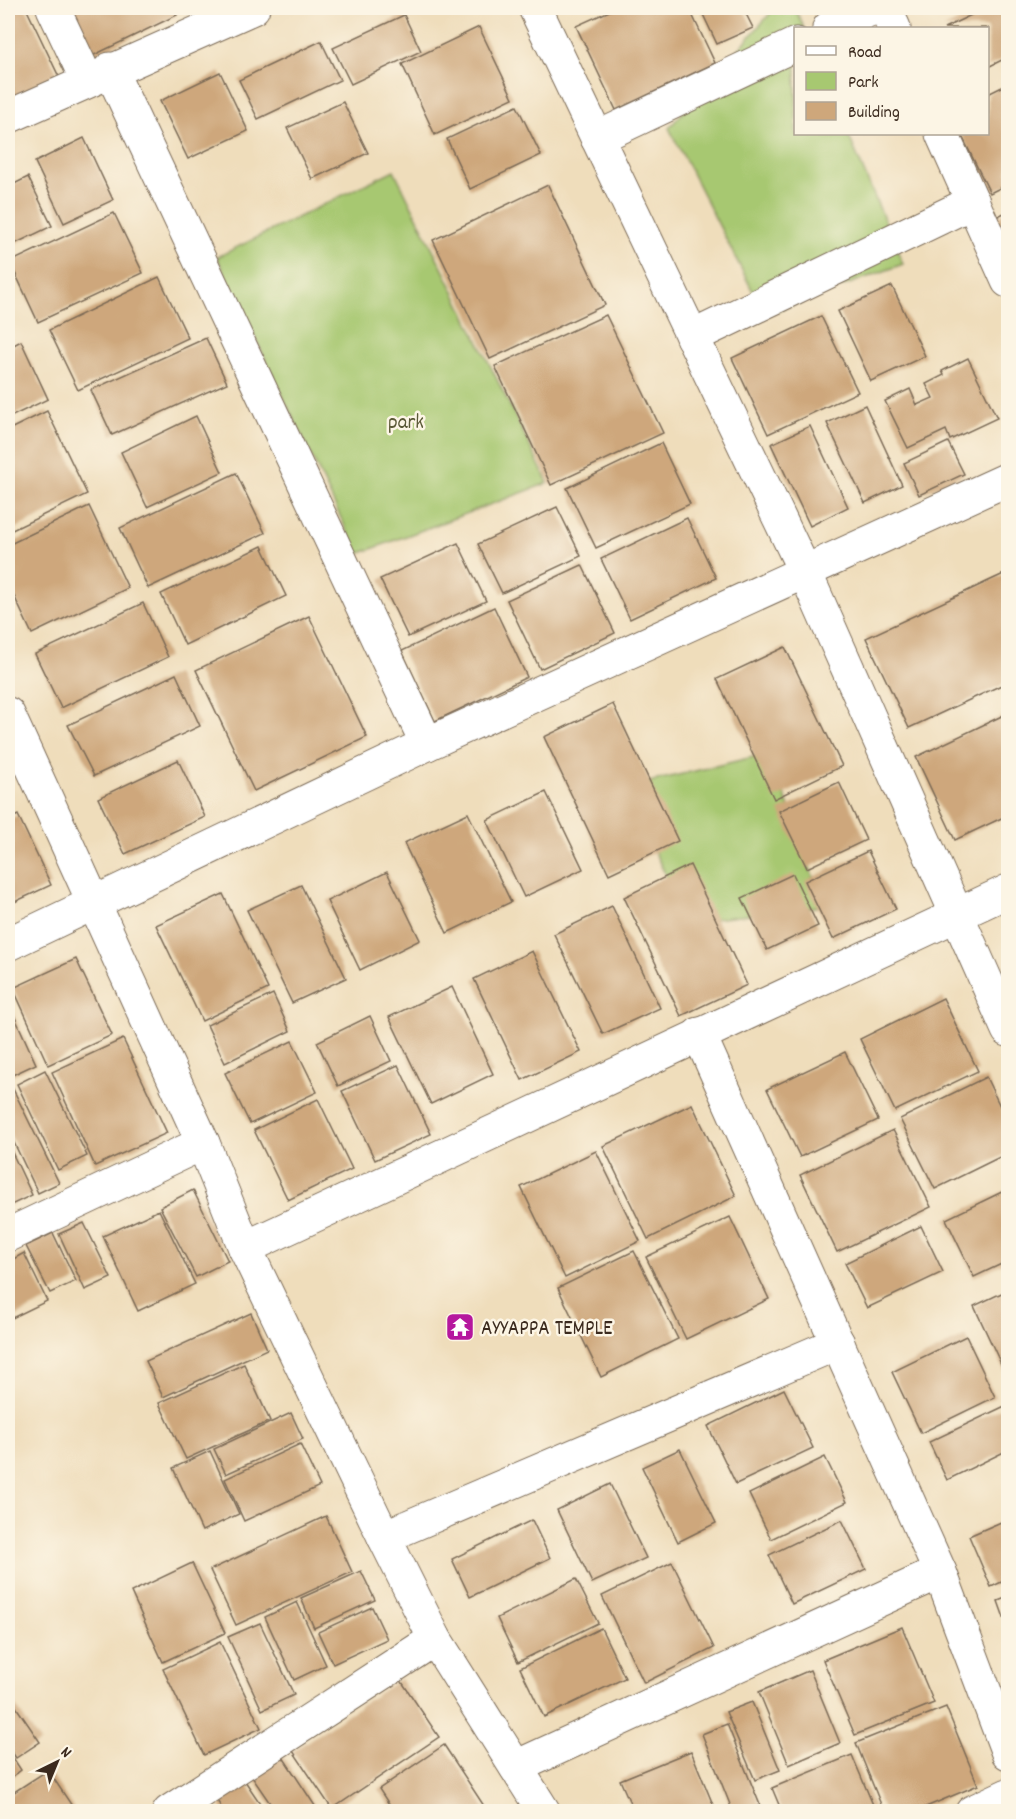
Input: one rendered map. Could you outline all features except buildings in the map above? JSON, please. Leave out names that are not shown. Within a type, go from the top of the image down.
[{"type":"street","points":[[52,8],[99,74],[427,744]]},
{"type":"street","points":[[8,117],[213,16],[252,8]]},
{"type":"street","points":[[535,8],[804,572],[1008,1030]]},
{"type":"street","points":[[831,27],[874,8]]},
{"type":"street","points":[[885,8],[894,27]]},
{"type":"street","points":[[597,138],[794,44]]},
{"type":"street","points":[[942,135],[1008,281]]},
{"type":"street","points":[[692,337],[973,202]]},
{"type":"street","points":[[8,944],[427,744],[1008,479]]},
{"type":"street","points":[[8,714],[203,1143],[245,1248],[384,1537],[435,1639],[544,1812]]},
{"type":"street","points":[[245,1248],[1008,891]]},
{"type":"street","points":[[699,1034],[940,1572],[1008,1753]]},
{"type":"street","points":[[8,1235],[203,1143]]},
{"type":"street","points":[[384,1537],[838,1343]]},
{"type":"street","points":[[516,1767],[940,1572]]},
{"type":"street","points":[[169,1812],[435,1639]]},
{"type":"street","points":[[972,1812],[1008,1795]]},
{"type":"green space","points":[[775,8],[795,8],[804,27],[794,27],[794,135],[848,135],[903,264],[765,315],[669,128]]},
{"type":"green space","name":"park","points":[[394,170],[548,483],[358,554],[217,257]]},
{"type":"green space","points":[[770,753],[823,906],[688,922],[624,788]]},
{"type":"place","name":"AYYAPPA TEMPLE","points":[[460,1327]]}]
